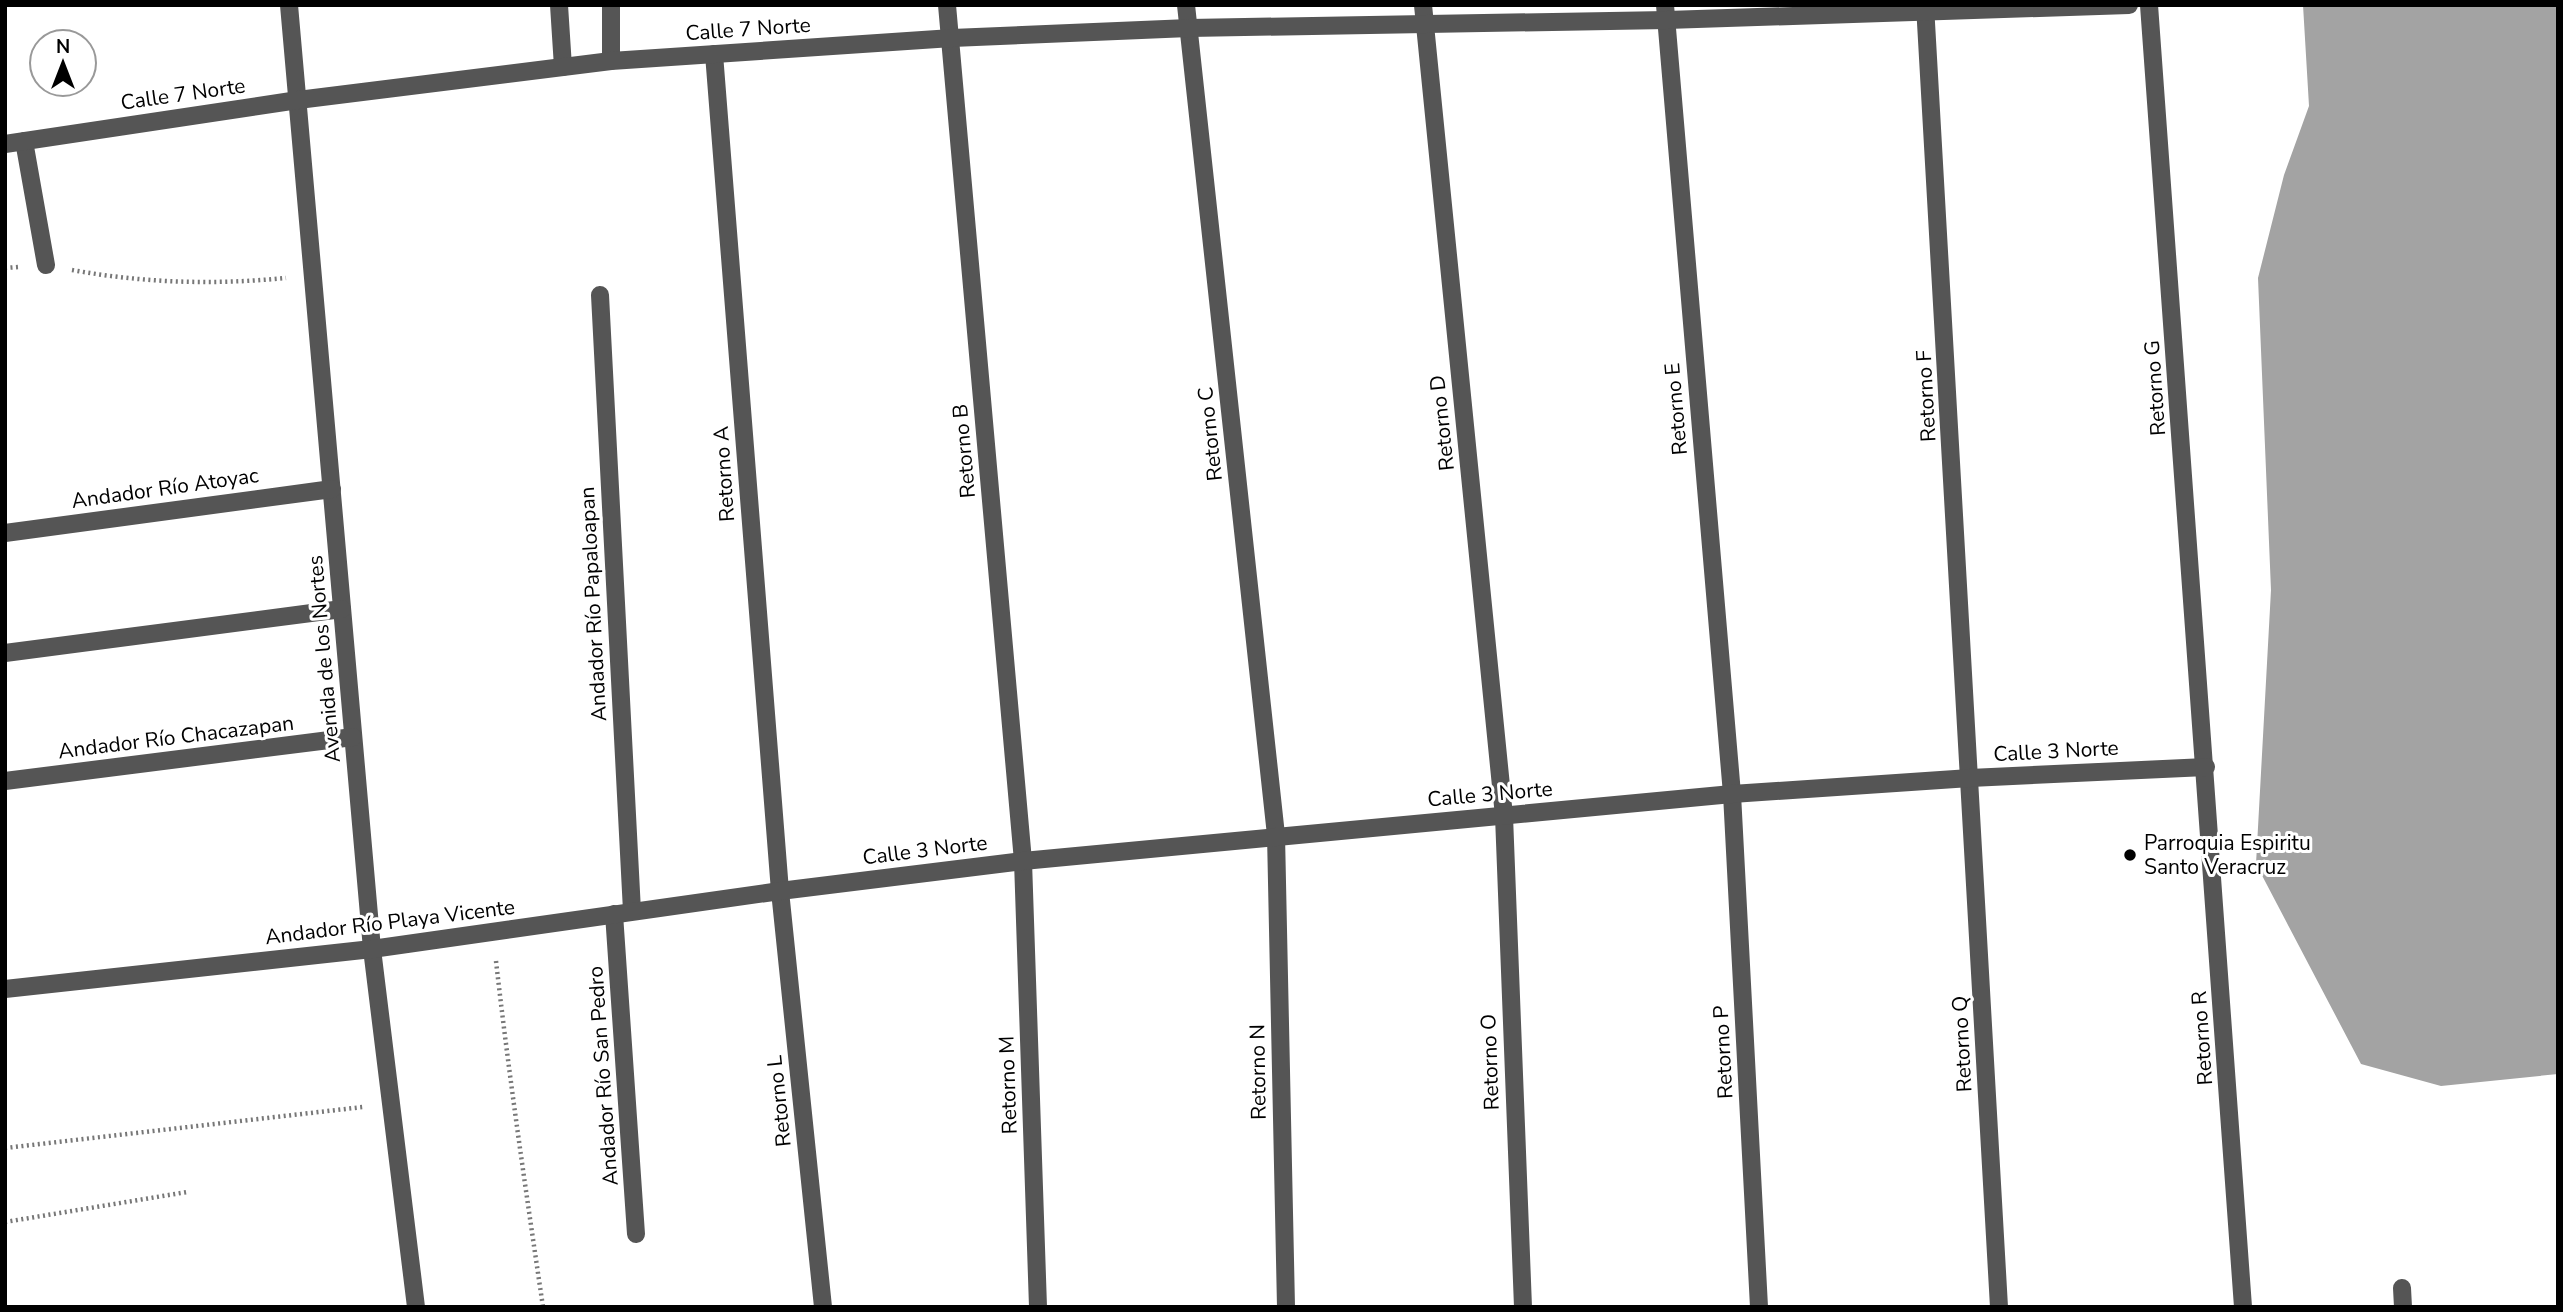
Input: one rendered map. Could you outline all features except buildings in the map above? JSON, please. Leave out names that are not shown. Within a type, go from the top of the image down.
[{"type":"street","name":"Avenida de los Nortes","points":[[289,5],[372,949],[416,1307]]},
{"type":"street","points":[[559,5],[564,67]]},
{"type":"street","points":[[611,5],[611,61]]},
{"type":"street","name":"Retorno B","points":[[947,5],[1023,861]]},
{"type":"street","name":"Retorno C","points":[[1186,5],[1276,835]]},
{"type":"street","name":"Retorno D","points":[[1423,5],[1504,817]]},
{"type":"street","name":"Calle 7 Norte","points":[[5,144],[298,100],[611,61],[952,38],[1189,28],[1425,25],[1666,13],[2129,5]]},
{"type":"street","name":"Retorno G","points":[[2150,5],[2206,767]]},
{"type":"street","name":"Retorno F","points":[[1926,8],[1970,778]]},
{"type":"street","name":"Retorno E","points":[[1666,13],[1732,794]]},
{"type":"street","name":"Retorno A","points":[[714,54],[780,891]]},
{"type":"street","points":[[24,141],[46,265]]},
{"type":"street","name":"Andador Río Papaloapan","points":[[600,295],[623,913]]},
{"type":"street","name":"Andador Río Atoyac","points":[[5,533],[332,489]]},
{"type":"street","points":[[5,653],[342,609]]},
{"type":"street","name":"Andador Río Chacazapan","points":[[5,781],[353,737]]},
{"type":"street","name":"Calle 3 Norte","points":[[780,891],[1023,861],[1276,835],[1504,817],[1732,794],[1970,778],[2206,767]]},
{"type":"street","name":"Retorno R","points":[[2206,767],[2243,1307]]},
{"type":"street","name":"Retorno Q","points":[[1970,778],[1999,1307]]},
{"type":"street","name":"Retorno P","points":[[1732,794],[1759,1307]]},
{"type":"street","name":"Retorno O","points":[[1504,817],[1523,1307]]},
{"type":"street","name":"Retorno N","points":[[1276,835],[1286,1307]]},
{"type":"street","name":"Retorno M","points":[[1023,861],[1038,1307]]},
{"type":"street","name":"Andador Río Playa Vicente","points":[[5,989],[372,949],[780,891]]},
{"type":"street","name":"Retorno L","points":[[780,891],[823,1307]]},
{"type":"street","name":"Andador Río San Pedro","points":[[623,913],[636,1234]]},
{"type":"street","points":[[2402,1288],[2403,1307]]},
{"type":"path","points":[[5,268],[46,265],[128,280],[216,283],[313,275]]},
{"type":"path","points":[[493,932],[512,1095],[543,1307]]},
{"type":"path","points":[[5,1148],[391,1103]]},
{"type":"path","points":[[5,1222],[187,1192]]},
{"type":"shaded area","points":[[2303,5],[2558,5],[2558,1074],[2441,1086],[2361,1064],[2256,864],[2271,590],[2258,278],[2284,175],[2309,106]]},
{"type":"place","name":"Parroquia Espiritu Santo Veracruz","points":[[2130,855]]}]
